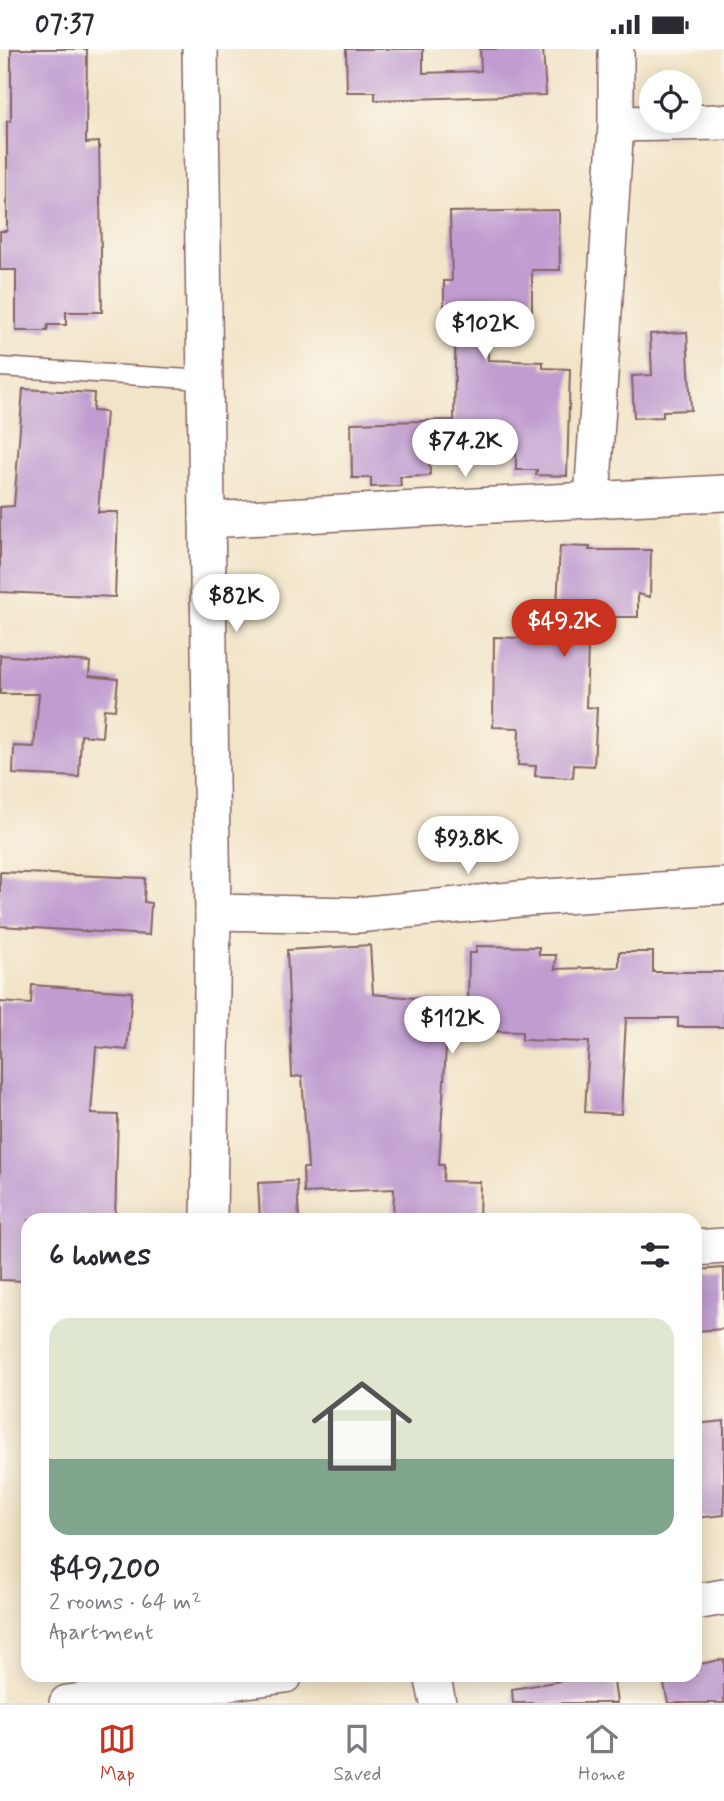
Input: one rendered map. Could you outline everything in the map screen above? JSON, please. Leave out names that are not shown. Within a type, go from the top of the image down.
[{"type":"street","points":[[200,49],[213,912],[209,1213]]},
{"type":"street","points":[[592,501],[616,124],[617,49]]},
{"type":"street","points":[[616,124],[724,122]]},
{"type":"street","points":[[207,520],[724,493]]},
{"type":"street","points":[[213,912],[357,915],[529,898],[724,886]]},
{"type":"street","points":[[702,1248],[724,1246]]},
{"type":"street","points":[[702,1601],[724,1597]]},
{"type":"street","points":[[67,1703],[196,1682]]},
{"type":"street","points":[[434,1682],[438,1703]]},
{"type":"lane","points":[[0,367],[205,380]]},
{"type":"building","points":[[11,49],[87,49],[86,143],[99,142],[102,312],[66,312],[66,325],[48,325],[47,331],[16,331],[16,270],[0,270],[0,231],[7,231],[7,121],[11,121]]},
{"type":"building","points":[[346,49],[423,49],[423,73],[481,71],[480,49],[543,49],[546,95],[375,100],[375,92],[347,92]]},
{"type":"building","points":[[559,210],[560,270],[532,270],[532,310],[489,310],[488,360],[543,362],[543,368],[570,369],[567,476],[536,475],[537,470],[516,470],[516,453],[429,448],[430,476],[400,477],[401,486],[371,487],[371,478],[352,478],[351,423],[454,420],[456,310],[444,310],[444,281],[452,281],[450,212]]},
{"type":"building","points":[[687,332],[691,410],[663,411],[663,417],[634,418],[632,376],[652,375],[650,334]]},
{"type":"building","points":[[23,389],[94,393],[93,411],[106,412],[98,512],[118,512],[115,597],[0,592],[0,507],[14,506]]},
{"type":"building","points":[[560,546],[590,547],[589,550],[651,550],[650,597],[638,594],[638,617],[589,617],[586,707],[597,708],[594,766],[574,765],[573,778],[535,776],[536,766],[518,765],[519,728],[493,727],[494,637],[524,638],[524,628],[536,629],[537,606],[557,607]]},
{"type":"building","points":[[0,655],[90,662],[89,676],[118,679],[115,710],[104,709],[102,737],[81,735],[79,777],[13,774],[14,746],[34,747],[39,694],[0,694]]},
{"type":"building","points":[[0,872],[145,878],[144,902],[151,903],[149,935],[0,926]]},
{"type":"building","points":[[370,945],[373,994],[468,1003],[469,953],[476,953],[476,946],[539,947],[539,955],[556,955],[555,969],[619,967],[619,952],[653,952],[653,972],[724,972],[724,1027],[678,1027],[678,1018],[626,1018],[621,1114],[585,1112],[589,1042],[522,1040],[522,1032],[447,1030],[439,1165],[444,1165],[443,1181],[480,1182],[479,1213],[393,1213],[394,1189],[304,1193],[303,1168],[308,1168],[302,1076],[292,1077],[287,950]]},
{"type":"building","points":[[32,985],[132,992],[127,1050],[96,1047],[91,1114],[118,1115],[115,1213],[21,1213],[21,1281],[0,1280],[0,1002],[31,1004]]},
{"type":"building","points":[[297,1181],[299,1213],[260,1213],[258,1183]]},
{"type":"building","points":[[724,1268],[724,1329],[702,1331],[702,1270]]},
{"type":"building","points":[[724,1421],[724,1515],[702,1517],[702,1423]]},
{"type":"building","points":[[724,1659],[724,1703],[668,1703],[664,1682],[702,1682],[702,1664]]},
{"type":"building","points":[[554,1682],[614,1682],[617,1703],[513,1703],[512,1689]]}]
